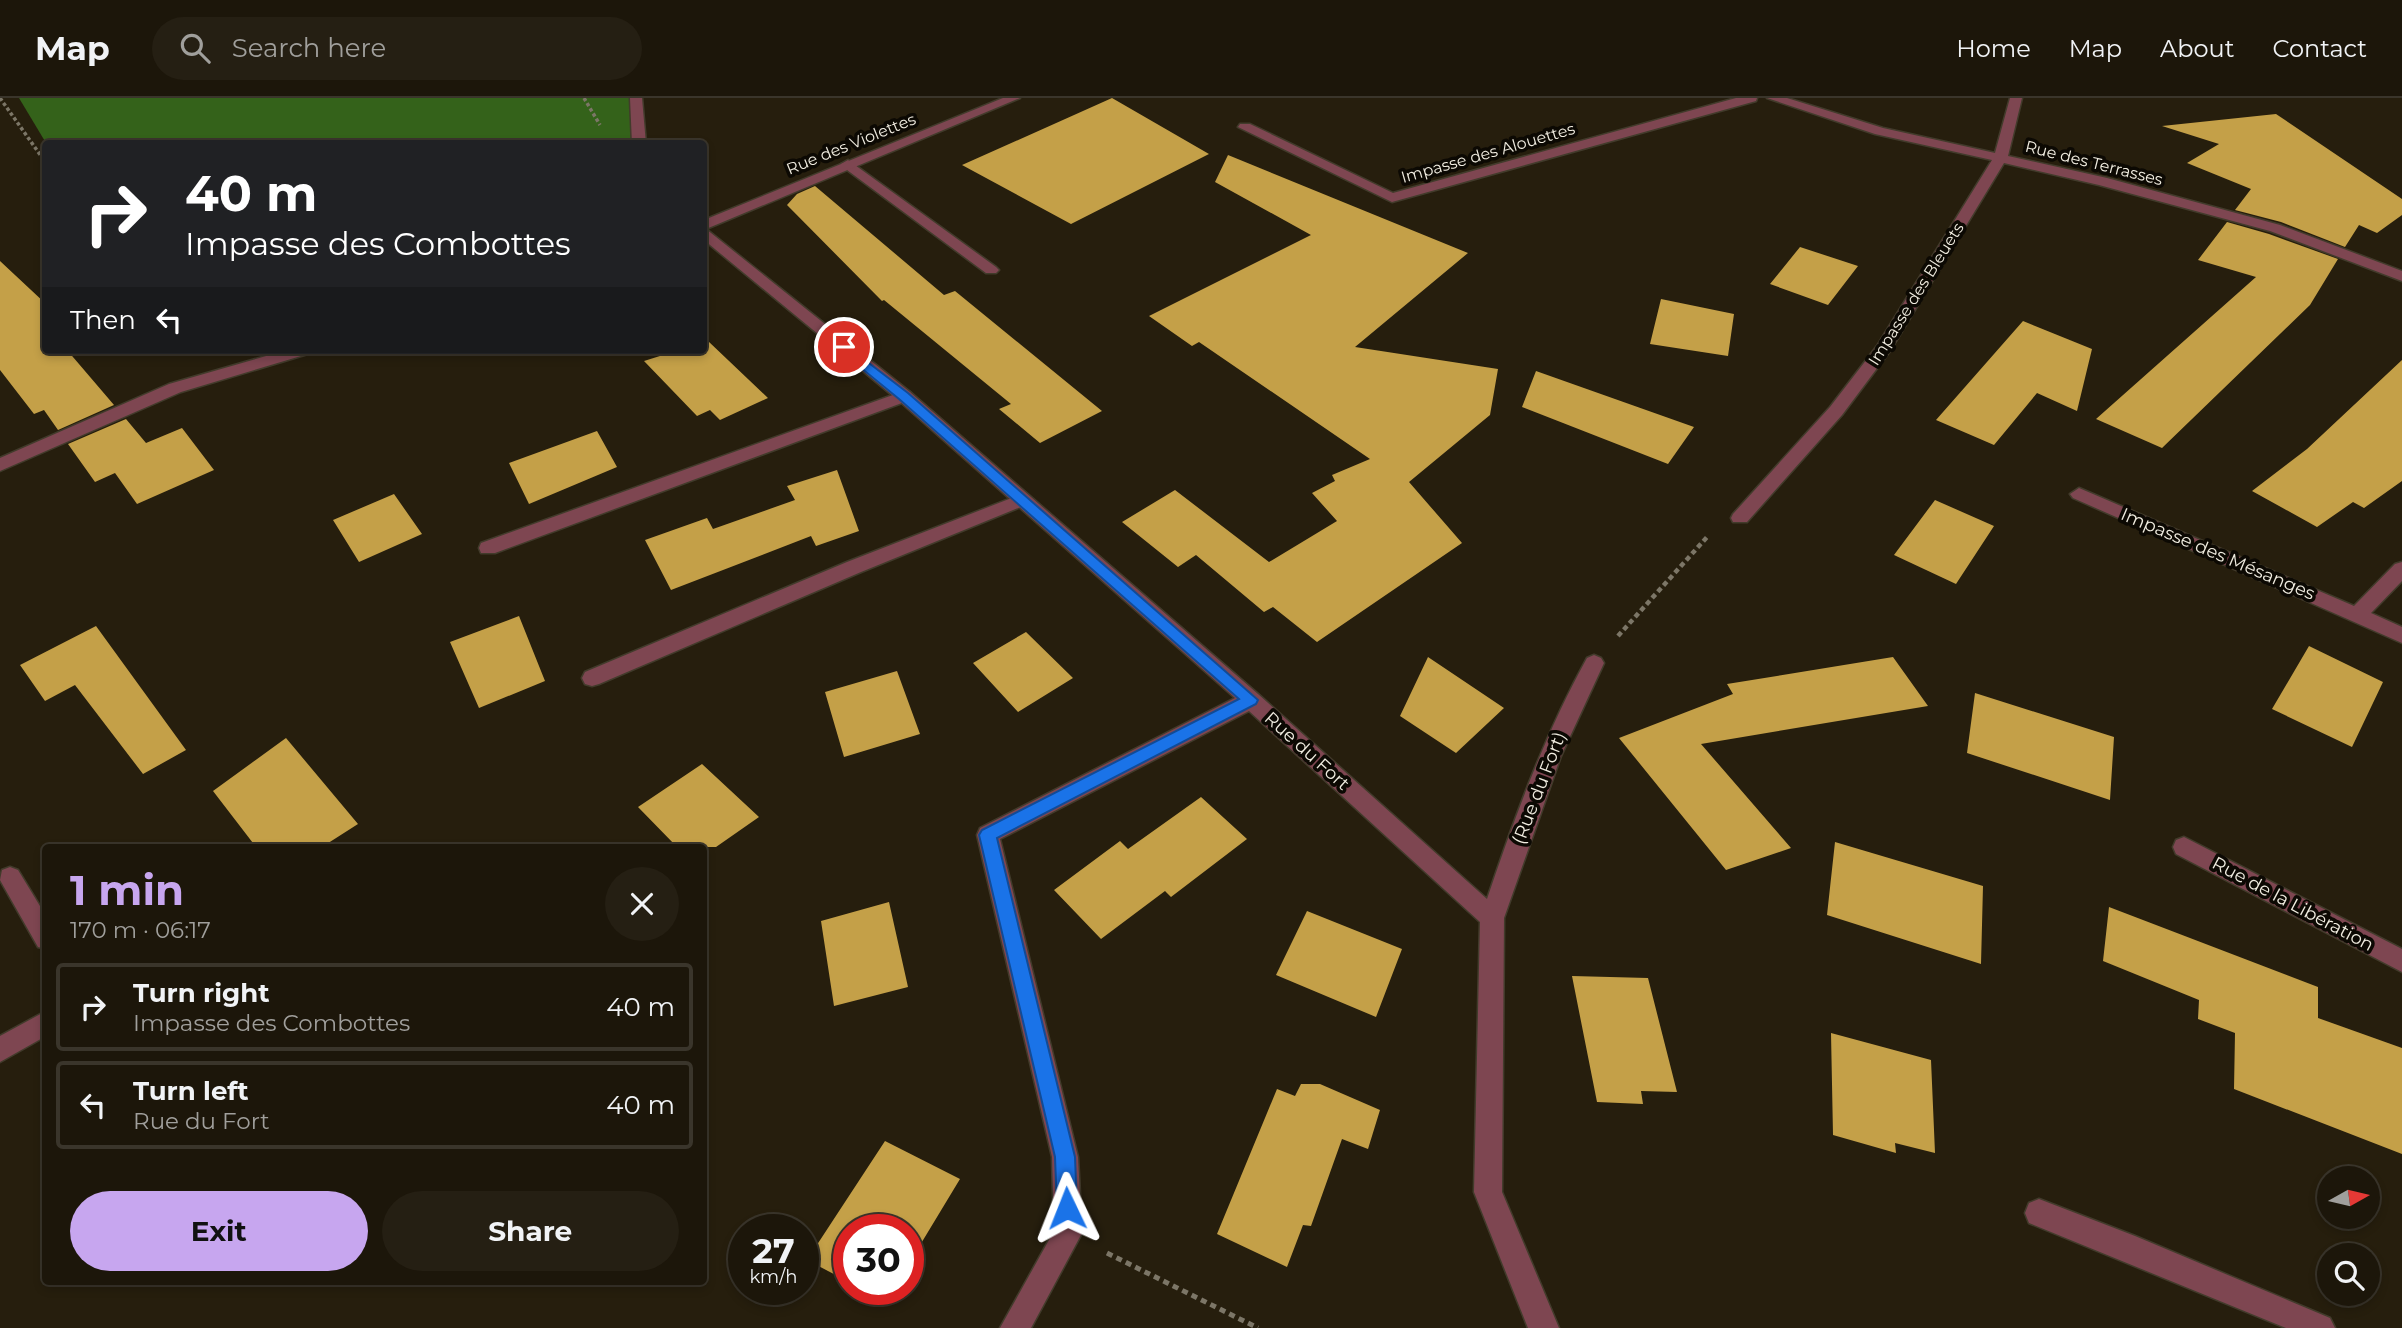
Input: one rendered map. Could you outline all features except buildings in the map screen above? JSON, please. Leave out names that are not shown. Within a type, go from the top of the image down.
[{"type":"street","points":[[636,98],[639,140]]},
{"type":"street","name":"Rue des Violettes","points":[[707,224],[1014,98]]},
{"type":"street","name":"Impasse des Alouettes","points":[[1245,127],[1392,198],[1751,98]]},
{"type":"street","name":"Rue des Terrasses","points":[[1773,98],[1881,131],[2102,181],[2275,228],[2402,275]]},
{"type":"street","name":"Impasse des Bleuets","points":[[1740,518],[1836,411],[1884,348],[2000,159],[2016,98]]},
{"type":"street","points":[[848,164],[991,270]]},
{"type":"street","name":"Rue du Fort","points":[[707,235],[904,396],[1251,700],[1492,918]]},
{"type":"street","points":[[0,465],[175,388],[291,354]]},
{"type":"street","points":[[488,548],[904,396]]},
{"type":"street","name":"Impasse des Mésanges","points":[[2079,494],[2402,636]]},
{"type":"street","points":[[592,678],[854,567],[1022,500]]},
{"type":"street","points":[[2357,615],[2402,569]]},
{"type":"street","name":"(Rue du Fort)","points":[[1492,918],[1516,846],[1570,706],[1594,663]]},
{"type":"street","points":[[1015,1328],[1068,1233],[1065,1157],[988,835],[1251,700]]},
{"type":"street","name":"Rue de la Libération","points":[[2185,847],[2402,961]]},
{"type":"street","points":[[3,873],[42,933]]},
{"type":"street","points":[[1492,918],[1488,1192],[1544,1328]]},
{"type":"street","points":[[0,1050],[42,1024]]},
{"type":"street","points":[[2039,1213],[2135,1250],[2320,1328]]},
{"type":"path","points":[[0,98],[42,157]]},
{"type":"path","points":[[1594,663],[1704,539],[1740,518]]},
{"type":"path","points":[[1068,1233],[1258,1328]]},
{"type":"green space","points":[[19,98],[629,98],[635,140],[44,140]]},
{"type":"route","points":[[844,347],[904,396],[1251,700],[988,835],[1065,1157],[1067,1208]]}]
